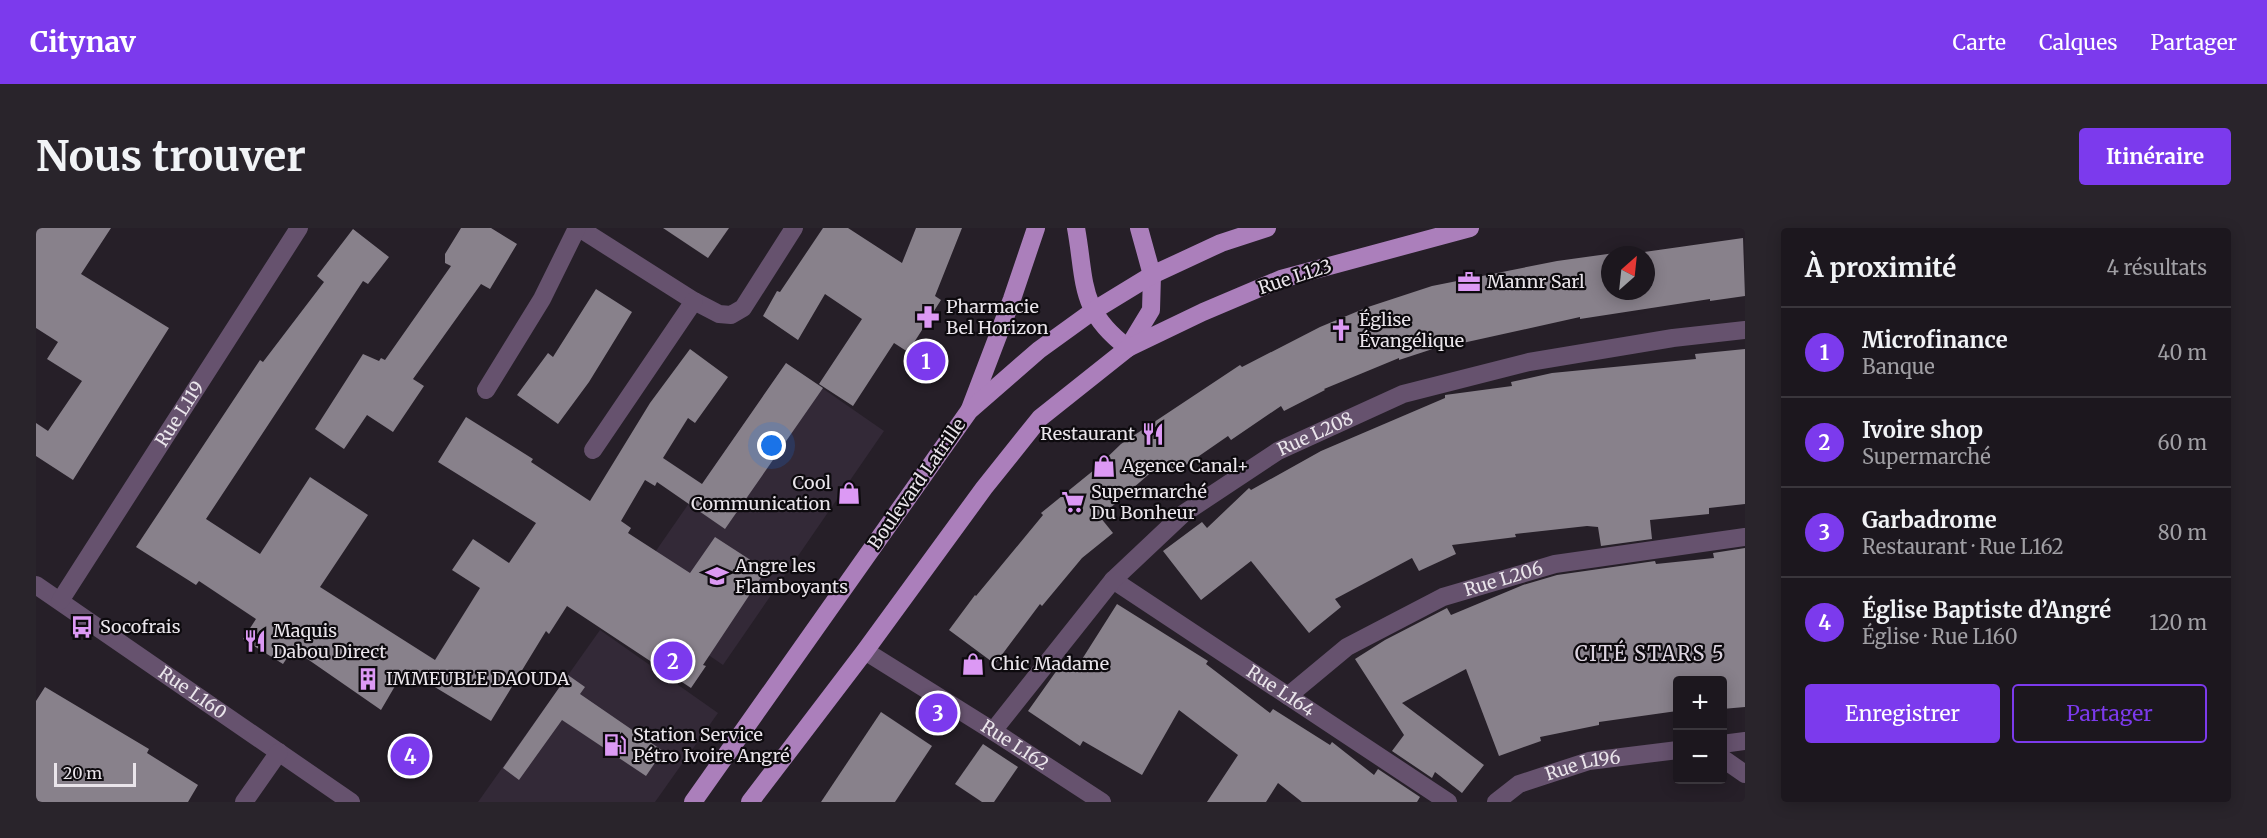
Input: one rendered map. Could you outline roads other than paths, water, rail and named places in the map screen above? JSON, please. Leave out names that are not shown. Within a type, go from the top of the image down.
[{"type":"main road","points":[[969,411],[1012,299],[1036,228]]},
{"type":"main road","points":[[1076,228],[1083,283],[1093,311],[1109,334],[1128,348]]},
{"type":"main road","points":[[750,802],[865,651],[984,488],[1040,418],[1128,348],[1151,310],[1152,275],[1139,228]]},
{"type":"main road","points":[[1152,275],[1221,243],[1267,228]]},
{"type":"main road","name":"Rue L123","points":[[1128,348],[1203,312],[1281,279],[1470,228]]},
{"type":"main road","name":"Boulevard Latrille","points":[[693,802],[969,411],[1039,350],[1093,311],[1152,275]]},
{"type":"street","name":"Rue L119","points":[[60,601],[299,228]]},
{"type":"street","points":[[486,390],[542,299],[578,228],[694,301],[719,314],[731,315],[743,308],[794,228]]},
{"type":"street","points":[[593,450],[694,301]]},
{"type":"street","name":"Rue L208","points":[[993,731],[1113,580],[1183,514],[1278,451],[1403,394],[1529,362],[1672,338],[1745,330]]},
{"type":"street","name":"Rue L206","points":[[1288,696],[1347,647],[1443,597],[1555,564],[1745,537]]},
{"type":"street","name":"Rue L164","points":[[1113,580],[1448,802]]},
{"type":"street","name":"Rue L160","points":[[36,585],[351,802]]},
{"type":"street","name":"Rue L162","points":[[865,651],[1102,802]]},
{"type":"street","points":[[1727,743],[1745,741]]},
{"type":"street","name":"Rue L196","points":[[1496,802],[1519,784],[1589,761],[1673,750]]},
{"type":"street","points":[[244,802],[279,752]]},
{"type":"street","points":[[1727,761],[1745,774]]},
{"type":"place","name":"Mannr Sarl","points":[[1469,282]]},
{"type":"place","name":"Pharmacie Bel Horizon","points":[[928,317]]},
{"type":"place","name":"Église Évangélique","points":[[1341,330]]},
{"type":"place","name":"Microfinance","points":[[926,361]]},
{"type":"place","name":"Restaurant","points":[[1153,434]]},
{"type":"place","name":"Agence Canal+","points":[[1104,466]]},
{"type":"place","name":"Cool Communication","points":[[849,493]]},
{"type":"place","name":"Supermarché Du Bonheur","points":[[1073,502]]},
{"type":"place","name":"Angre les Flamboyants","points":[[717,576]]},
{"type":"place","name":"Socofrais","points":[[82,627]]},
{"type":"place","name":"Maquis Dabou Direct","points":[[255,641]]},
{"type":"place","name":"Ivoire shop","points":[[673,661]]},
{"type":"place","name":"Chic Madame","points":[[973,664]]},
{"type":"place","name":"IMMEUBLE DAOUDA","points":[[368,679]]},
{"type":"place","name":"Garbadrome","points":[[938,713]]},
{"type":"place","name":"Station Service Pétro Ivoire Angré","points":[[615,745]]},
{"type":"place","name":"Église Baptiste d’Angré","points":[[410,756]]},
{"type":"district","name":"CITÉ STARS 5","points":[[1650,654]]}]
